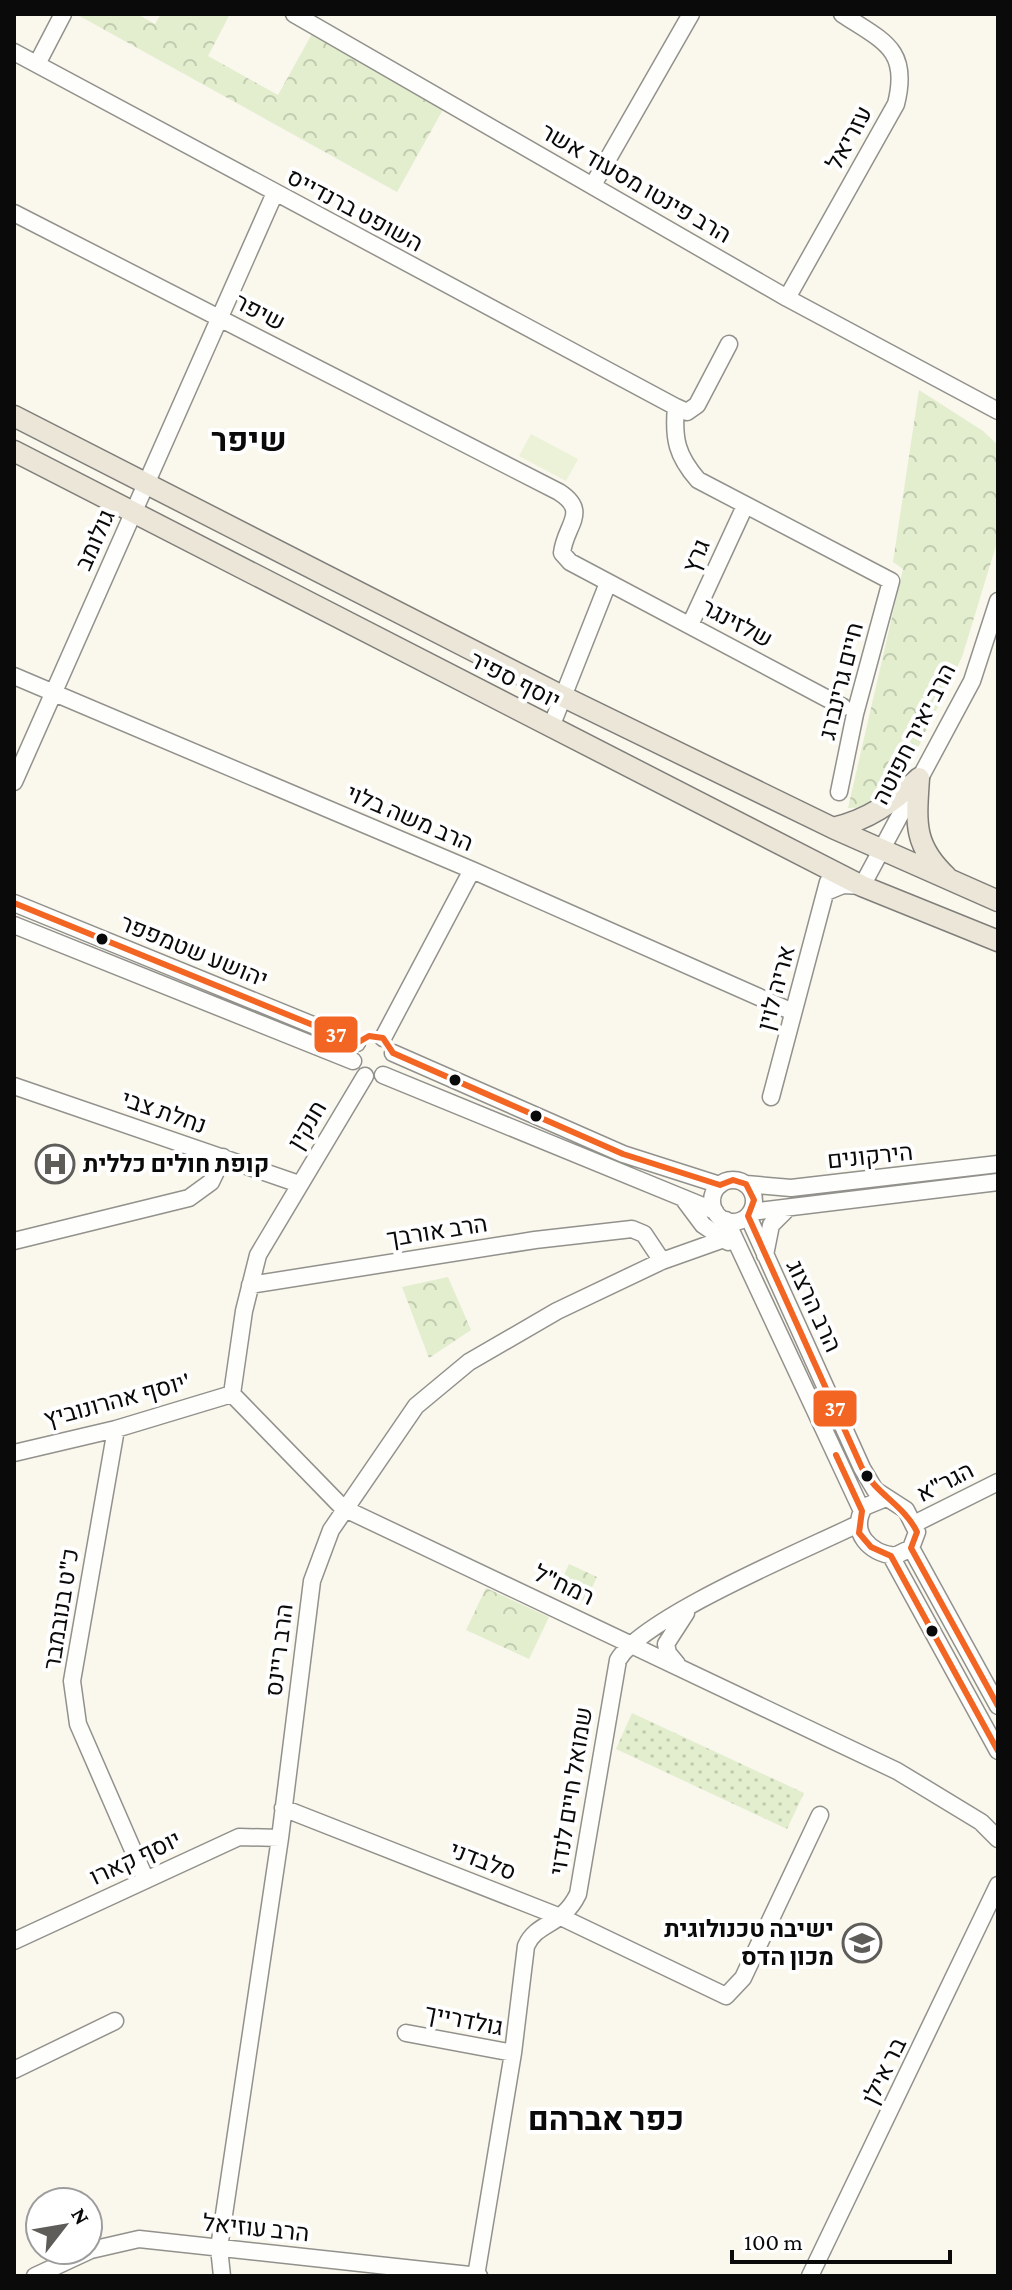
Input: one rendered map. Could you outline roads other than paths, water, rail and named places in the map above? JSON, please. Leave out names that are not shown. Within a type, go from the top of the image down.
[{"type":"main road","name":"יוסף ספיר","points":[[14,416],[562,696],[833,828],[998,901]]},
{"type":"main road","name":"יוסף ספיר","points":[[14,451],[862,886],[998,941]]},
{"type":"main road","points":[[833,828],[855,823],[891,804],[919,778]]},
{"type":"main road","points":[[919,778],[917,833],[931,859],[953,883]]},
{"type":"street","points":[[37,64],[63,14]]},
{"type":"street","name":"הרב פינטו מסעוד אשר","points":[[294,14],[787,298],[998,411]]},
{"type":"street","points":[[593,185],[691,14]]},
{"type":"street","name":"עזריאל","points":[[787,298],[896,104],[902,78],[897,59],[886,43],[842,14]]},
{"type":"street","name":"השופט ברנדייס","points":[[14,52],[274,195],[676,407]]},
{"type":"street","name":"גולומב","points":[[14,782],[274,195]]},
{"type":"street","name":"שיפר","points":[[14,213],[572,501],[576,513],[562,553],[570,562],[608,583]]},
{"type":"street","points":[[729,344],[697,405],[687,412],[676,407],[673,439],[682,462],[698,480],[745,506]]},
{"type":"street","name":"הרב פינטו מסעוד אשר","points":[[956,391],[998,421]]},
{"type":"street","name":"חיים גרינברג","points":[[745,506],[891,581],[855,714],[839,792]]},
{"type":"street","name":"גרץ","points":[[690,625],[745,506]]},
{"type":"street","points":[[551,727],[608,583]]},
{"type":"street","name":"שלזינגר","points":[[608,583],[843,707]]},
{"type":"street","name":"הרב יאיר חפוטה","points":[[862,886],[972,681],[998,601]]},
{"type":"street","name":"הרב משה בלוי","points":[[14,676],[472,870],[786,1009]]},
{"type":"street","name":"אריה לוין","points":[[771,1097],[826,892],[829,869]]},
{"type":"street","points":[[383,1038],[472,870]]},
{"type":"street","points":[[826,892],[843,885],[862,886]]},
{"type":"street","name":"יהושע שטמפפר","points":[[14,903],[357,1043]]},
{"type":"street","name":"יהושע שטמפפר","points":[[14,925],[353,1061]]},
{"type":"street","points":[[720,1185],[623,1154],[393,1053],[383,1038],[369,1036],[357,1043],[353,1061],[365,1076],[383,1075],[720,1215],[737,1221],[750,1214],[754,1200],[746,1184],[733,1180],[720,1185],[713,1197],[720,1215]]},
{"type":"street","points":[[383,1075],[390,1068],[393,1053]]},
{"type":"street","name":"חנקין","points":[[250,1285],[258,1255],[365,1076]]},
{"type":"street","name":"נחלת צבי","points":[[14,1086],[299,1184]]},
{"type":"street","points":[[14,1241],[189,1198],[211,1182],[223,1157]]},
{"type":"street","name":"הירקונים","points":[[746,1184],[791,1188],[998,1164]]},
{"type":"street","name":"הירקונים","points":[[750,1214],[998,1182]]},
{"type":"street","points":[[684,1199],[703,1225],[741,1250]]},
{"type":"street","points":[[765,1257],[771,1225],[788,1208]]},
{"type":"street","name":"הרב הרצוג","points":[[750,1214],[765,1257],[862,1468],[875,1490],[901,1504],[914,1524]]},
{"type":"street","name":"הרב הרצוג","points":[[720,1215],[741,1250],[860,1518],[864,1541],[891,1556],[998,1751]]},
{"type":"street","name":"הרב אורבך","points":[[250,1285],[535,1240],[632,1229],[644,1234],[662,1261]]},
{"type":"street","name":"הרב ריינס","points":[[222,2276],[219,2248],[280,1838],[312,1581],[343,1508],[416,1406],[469,1362],[557,1311],[662,1261],[724,1239]]},
{"type":"street","points":[[232,1394],[250,1285]]},
{"type":"street","name":"רמח\"ל","points":[[232,1394],[343,1508],[632,1643],[925,1786],[981,1822],[998,1839]]},
{"type":"street","name":"יוסף אהרונוביץ'","points":[[14,1453],[116,1429],[232,1394]]},
{"type":"street","name":"כ\"ט בנובמבר","points":[[116,1429],[72,1681],[78,1724],[146,1880]]},
{"type":"street","name":"הגר\"א","points":[[914,1524],[998,1482]]},
{"type":"street","points":[[860,1518],[870,1502],[886,1498]]},
{"type":"street","name":"שמואל חיים לנדוי","points":[[563,1918],[578,1894],[614,1669],[623,1652],[632,1643],[694,1604],[860,1518]]},
{"type":"street","points":[[891,1556],[911,1548],[917,1532],[914,1524]]},
{"type":"street","points":[[911,1548],[998,1706]]},
{"type":"street","points":[[678,1665],[668,1653],[666,1644],[694,1604]]},
{"type":"street","name":"סלבדני","points":[[283,1808],[563,1918],[719,1995],[732,1993],[743,1978],[820,1815]]},
{"type":"street","name":"יוסף קארו","points":[[14,1941],[239,1837],[280,1838]]},
{"type":"street","name":"בר אילן","points":[[810,2276],[998,1885]]},
{"type":"street","points":[[477,2276],[513,2053],[526,1946],[530,1936],[563,1918]]},
{"type":"street","points":[[14,2070],[115,2021]]},
{"type":"street","name":"גולדרייך","points":[[406,2033],[513,2053]]},
{"type":"street","name":"הרב עוזיאל","points":[[35,2276],[91,2250],[139,2239],[477,2276]]},
{"type":"place","name":"קופת חולים כללית","points":[[55,1164]]},
{"type":"place","name":"ישיבה טכנולוגית מכון הדס","points":[[862,1943]]},
{"type":"district","name":"שיפר","points":[[249,440]]},
{"type":"district","name":"כפר אברהם","points":[[606,2119]]}]
